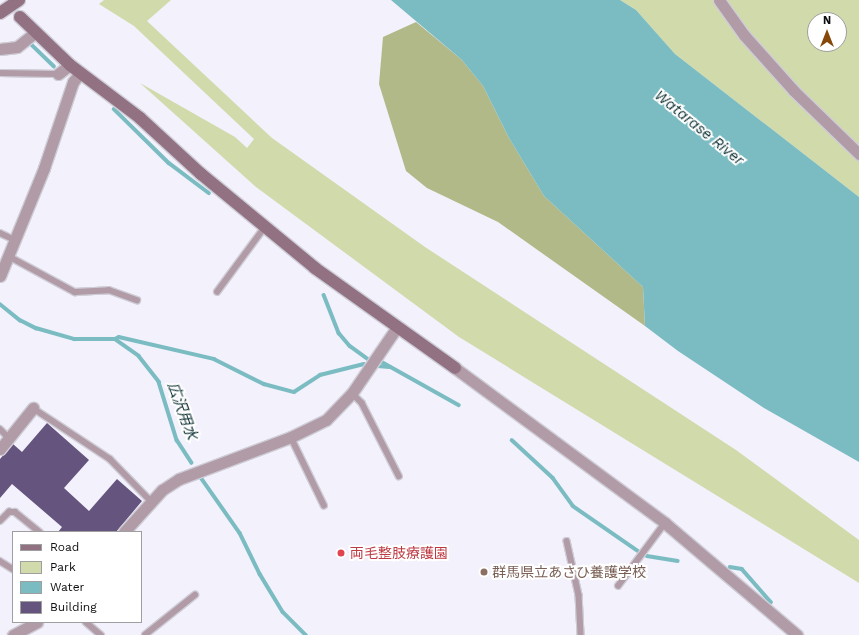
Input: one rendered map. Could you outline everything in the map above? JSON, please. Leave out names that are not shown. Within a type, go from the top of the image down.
[{"type":"street","points":[[0,13],[19,0]]},
{"type":"street","points":[[719,0],[744,35],[794,91],[859,154]]},
{"type":"street","points":[[20,17],[34,33],[70,65],[140,118],[201,174],[315,268],[455,368],[665,523],[797,635]]},
{"type":"street","points":[[0,49],[17,47],[34,33]]},
{"type":"street","points":[[58,74],[70,65]]},
{"type":"street","points":[[0,276],[10,257],[15,240],[44,168],[73,82],[80,73]]},
{"type":"street","points":[[125,531],[151,501],[169,485],[188,474],[291,437],[326,420],[352,393],[397,327]]},
{"type":"street","points":[[0,449],[33,408]]},
{"type":"street","points":[[13,635],[36,623]]},
{"type":"lane","points":[[0,73],[58,74]]},
{"type":"lane","points":[[217,292],[266,227]]},
{"type":"lane","points":[[0,233],[15,240]]},
{"type":"lane","points":[[10,257],[75,292],[109,290],[137,300]]},
{"type":"lane","points":[[352,393],[362,403],[399,476]]},
{"type":"lane","points":[[33,408],[110,459],[151,501]]},
{"type":"lane","points":[[0,429],[9,438]]},
{"type":"lane","points":[[291,437],[324,505]]},
{"type":"lane","points":[[0,521],[9,512],[15,512],[39,531]]},
{"type":"lane","points":[[618,586],[665,523]]},
{"type":"lane","points":[[567,541],[579,595],[581,635]]},
{"type":"lane","points":[[0,560],[12,568]]},
{"type":"lane","points":[[145,635],[195,595]]},
{"type":"lane","points":[[87,623],[101,635]]},
{"type":"green space","points":[[104,0],[171,0],[147,21],[272,138],[425,247],[736,450],[859,540],[859,583],[459,337],[256,187],[140,83],[235,137],[247,148],[254,139],[134,26],[99,4]]},
{"type":"green space","points":[[620,0],[859,0],[859,197],[675,54],[636,10]]},
{"type":"green space","points":[[416,22],[462,60],[483,86],[509,138],[544,196],[643,287],[645,326],[498,222],[427,188],[406,171],[379,84],[383,37]]},
{"type":"water","name":"Watarase River","points":[[391,0],[620,0],[636,10],[675,54],[859,197],[859,462],[764,408],[678,351],[645,326],[643,287],[544,196],[509,138],[483,86],[462,60]]},
{"type":"building","points":[[47,423],[89,460],[64,488],[89,511],[117,479],[142,501],[117,531],[59,531],[62,527],[12,484],[0,498],[0,459],[13,444],[22,452]]},
{"type":"waterway","points":[[31,44],[54,66]]},
{"type":"waterway","points":[[114,109],[169,163],[209,193]]},
{"type":"waterway","points":[[324,295],[339,333],[350,346],[368,359]]},
{"type":"waterway","name":"広沢用水","points":[[0,304],[20,320],[36,328],[74,339],[115,339],[139,356],[159,382],[177,440],[192,463]]},
{"type":"waterway","points":[[115,339],[119,337],[214,359],[264,384],[294,392],[320,375],[364,364]]},
{"type":"waterway","points":[[382,362],[459,405]]},
{"type":"waterway","points":[[378,366],[389,367]]},
{"type":"waterway","points":[[512,440],[553,478],[573,506],[638,551]]},
{"type":"waterway","name":"広沢用水","points":[[202,479],[240,533],[260,574],[283,612],[306,635]]},
{"type":"waterway","points":[[647,556],[678,561]]},
{"type":"waterway","points":[[730,567],[742,569],[771,602]]},
{"type":"place","name":"両毛整肢療護園","points":[[341,553]]},
{"type":"place","name":"群馬県立あさひ養護学校","points":[[484,572]]}]
